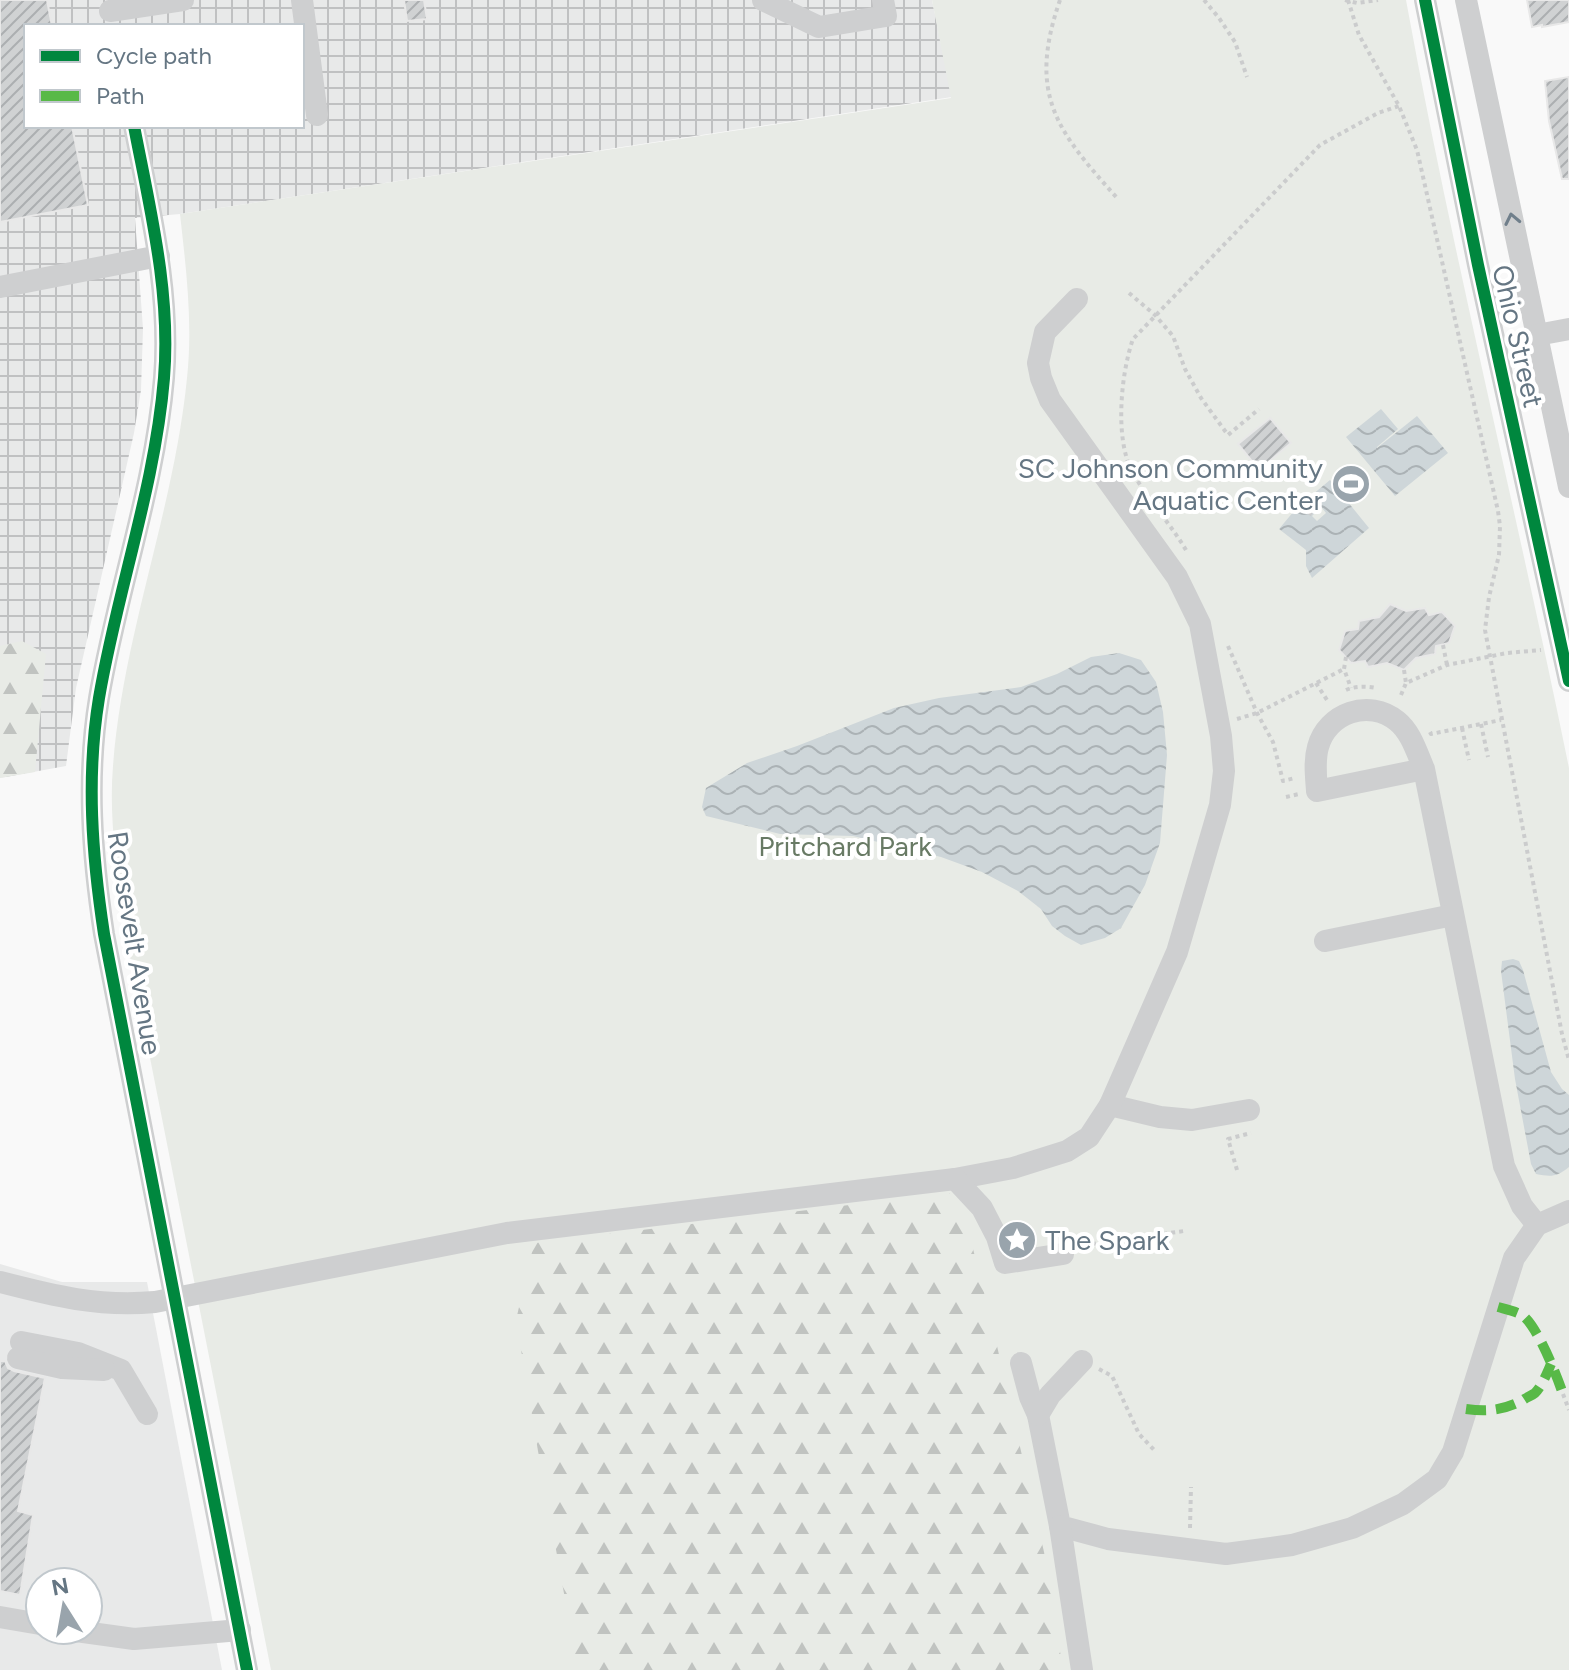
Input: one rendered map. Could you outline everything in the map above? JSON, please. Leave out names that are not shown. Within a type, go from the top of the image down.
[{"type":"street","points":[[110,12],[183,0]]},
{"type":"street","points":[[302,0],[317,115]]},
{"type":"street","points":[[763,0],[819,27],[886,16],[883,0]]},
{"type":"street","name":"Ohio Street","points":[[1425,0],[1478,265],[1563,618],[1569,681]]},
{"type":"street","name":"Ohio Street","points":[[1466,0],[1569,487]]},
{"type":"street","name":"Roosevelt Avenue","points":[[134,128],[159,256],[165,323],[164,374],[150,477],[99,699],[92,760],[91,822],[104,934],[247,1670]]},
{"type":"street","points":[[0,287],[159,256]]},
{"type":"street","points":[[0,1282],[81,1301],[134,1304],[507,1233],[955,1179],[1013,1168],[1067,1151],[1089,1137],[1110,1105],[1177,952],[1220,805],[1224,771],[1220,725],[1200,624],[1177,577],[1050,400],[1041,378],[1038,363],[1045,332],[1077,299]]},
{"type":"street","points":[[1537,335],[1569,329]]},
{"type":"street","points":[[1424,769],[1317,791],[1318,748],[1324,731],[1340,716],[1369,709],[1382,712],[1399,722],[1409,736],[1424,769],[1504,1166],[1522,1206],[1537,1225]]},
{"type":"street","points":[[1325,941],[1453,915]]},
{"type":"street","points":[[1110,1105],[1160,1117],[1251,1121]]},
{"type":"street","points":[[955,1179],[982,1208],[997,1237],[1005,1263],[1063,1254]]},
{"type":"street","points":[[1060,1526],[1108,1539],[1226,1554],[1292,1545],[1352,1528],[1403,1504],[1437,1479],[1453,1452],[1514,1258],[1537,1225],[1569,1211]]},
{"type":"street","points":[[20,1350],[78,1353],[121,1370],[147,1414]]},
{"type":"street","points":[[1038,1415],[1050,1395],[1082,1361]]},
{"type":"street","points":[[1021,1363],[1038,1415],[1060,1526],[1082,1670]]},
{"type":"street","points":[[0,1617],[24,1621]]},
{"type":"street","points":[[104,1635],[134,1639],[240,1630]]},
{"type":"path","points":[[1060,0],[1047,47],[1049,97],[1056,117],[1079,155],[1118,199]]},
{"type":"path","points":[[1204,0],[1235,42],[1247,77]]},
{"type":"path","points":[[1347,0],[1357,3],[1378,0]]},
{"type":"path","points":[[1347,0],[1359,35],[1399,106],[1417,150],[1498,511],[1499,555],[1485,630],[1569,1060]]},
{"type":"path","points":[[1188,554],[1134,475],[1124,452],[1122,399],[1125,360],[1133,339],[1320,145],[1378,113],[1399,106]]},
{"type":"path","points":[[1129,293],[1155,315],[1173,336],[1185,369],[1201,398],[1228,435],[1259,409]]},
{"type":"path","points":[[1226,642],[1273,742],[1283,781],[1299,778]]},
{"type":"path","points":[[1443,645],[1447,665]]},
{"type":"path","points":[[1406,683],[1447,665],[1545,649]]},
{"type":"path","points":[[1346,657],[1344,669],[1351,688]]},
{"type":"path","points":[[1220,725],[1257,713],[1344,669]]},
{"type":"path","points":[[1401,695],[1406,683],[1404,670]]},
{"type":"path","points":[[1316,683],[1327,700]]},
{"type":"path","points":[[1320,707],[1351,688],[1371,687],[1386,691]]},
{"type":"path","points":[[1427,724],[1431,734],[1501,720]]},
{"type":"path","points":[[1481,724],[1488,757]]},
{"type":"path","points":[[1462,728],[1469,760]]},
{"type":"path","points":[[1237,1170],[1228,1139],[1251,1121]]},
{"type":"path","points":[[1092,1244],[1184,1231]]},
{"type":"path","points":[[1082,1361],[1112,1376],[1139,1434],[1156,1452]]},
{"type":"path","points":[[1563,1394],[1569,1410]]},
{"type":"path","points":[[1190,1550],[1191,1487]]},
{"type":"shaded area","points":[[0,0],[932,0],[952,97],[180,214],[135,218],[143,329],[141,390],[76,688],[66,766],[0,778]]},
{"type":"shaded area","points":[[0,1264],[62,1282],[147,1282],[222,1670],[0,1670]]},
{"type":"green space","name":"Pritchard Park","points":[[932,0],[1406,0],[1444,193],[1569,768],[1569,1670],[271,1670],[120,906],[112,819],[113,766],[127,668],[171,476],[187,378],[189,316],[180,214],[951,98]]},
{"type":"green space","points":[[22,641],[46,654],[35,772],[0,778],[0,646]]},
{"type":"green space","points":[[949,1193],[968,1229],[992,1324],[1044,1552],[1063,1670],[578,1670],[516,1320],[534,1243]]},
{"type":"water","points":[[1381,409],[1398,429],[1377,448],[1417,416],[1448,453],[1395,496],[1346,437]]},
{"type":"water","points":[[1330,480],[1369,528],[1312,578],[1306,566],[1306,550],[1279,529],[1299,505],[1307,512],[1311,507],[1316,512],[1312,516],[1317,521],[1326,513],[1312,495]]},
{"type":"water","points":[[1119,653],[1141,660],[1156,682],[1163,712],[1167,755],[1160,843],[1145,885],[1121,928],[1105,938],[1081,945],[1052,926],[1041,909],[1018,891],[982,872],[941,857],[853,836],[780,834],[706,816],[702,807],[706,788],[747,763],[894,708],[939,698],[1021,687],[1091,657]]},
{"type":"water","points":[[1502,961],[1519,961],[1523,970],[1551,1072],[1569,1095],[1569,1167],[1554,1175],[1536,1174],[1531,1164],[1515,1079],[1501,971]]},
{"type":"building","points":[[0,0],[47,0],[52,24],[24,24],[24,128],[72,128],[88,205],[0,222]]},
{"type":"building","points":[[404,0],[424,0],[427,19],[407,21]]},
{"type":"building","points":[[1527,0],[1569,0],[1569,22],[1532,27]]},
{"type":"building","points":[[1569,77],[1569,179],[1562,179],[1549,121],[1545,81]]},
{"type":"building","points":[[1270,418],[1291,443],[1259,470],[1238,444]]},
{"type":"building","points":[[1390,604],[1406,611],[1425,608],[1429,615],[1442,612],[1455,626],[1449,643],[1436,646],[1435,654],[1416,658],[1404,670],[1387,663],[1368,667],[1365,661],[1351,663],[1339,650],[1345,631],[1358,629],[1359,621],[1379,617]]},
{"type":"building","points":[[0,1361],[5,1361],[8,1368],[14,1371],[45,1378],[18,1511],[33,1515],[20,1595],[0,1591]]},
{"type":"marked path","points":[[1498,1307],[1522,1315],[1534,1329],[1563,1394]]},
{"type":"marked path","points":[[1466,1409],[1496,1409],[1523,1400],[1538,1390],[1551,1364]]},
{"type":"cycle path","points":[[1425,0],[1478,265],[1569,681]]},
{"type":"cycle path","points":[[134,128],[162,283],[164,378],[153,459],[99,698],[92,787],[96,875],[104,934],[247,1670]]},
{"type":"place","name":"SC Johnson Community Aquatic Center","points":[[1351,484]]},
{"type":"place","name":"The Spark","points":[[1017,1240]]}]
